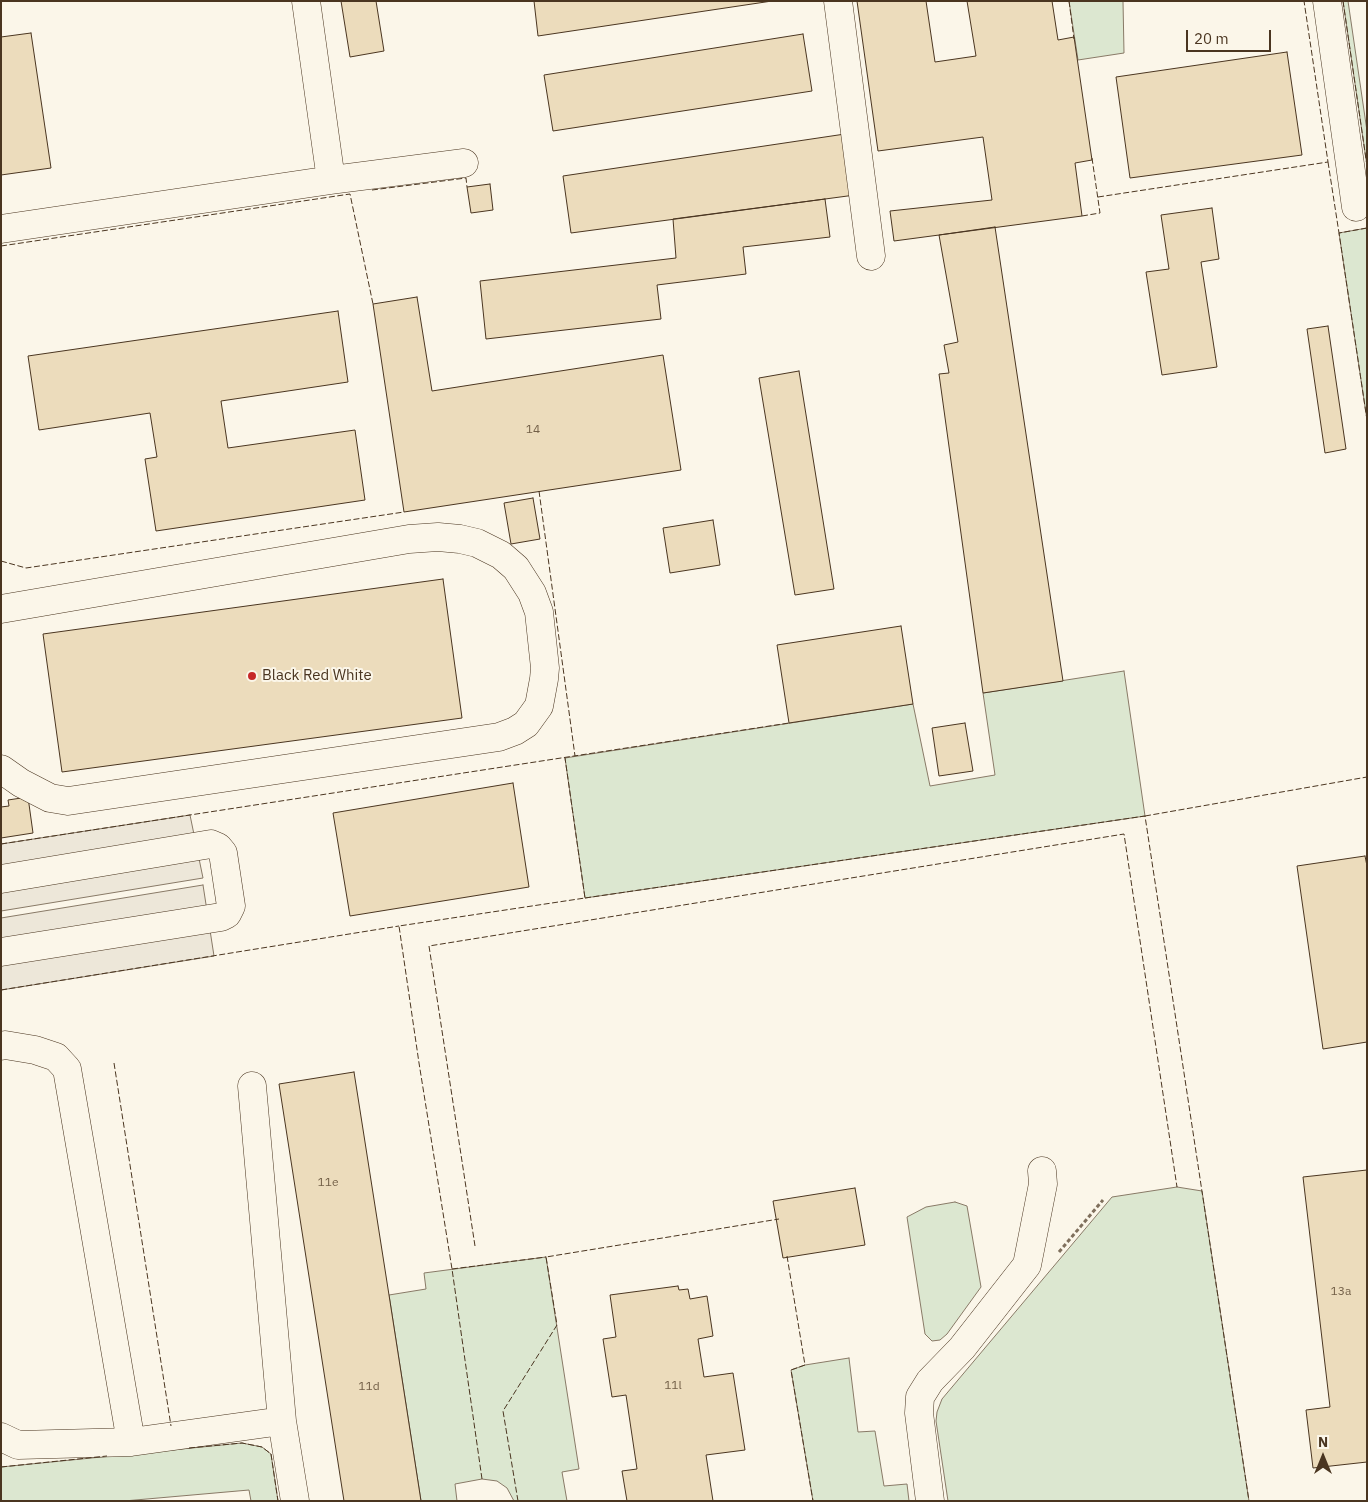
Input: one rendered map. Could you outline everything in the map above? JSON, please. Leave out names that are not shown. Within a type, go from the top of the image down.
[{"type":"street","points":[[306,1],[331,180]]},
{"type":"street","points":[[838,1],[871,256]]},
{"type":"street","points":[[1327,1],[1356,207]]},
{"type":"street","points":[[1,229],[331,180],[464,163]]},
{"type":"street","points":[[1,609],[409,539],[438,537],[460,539],[477,543],[501,555],[516,568],[532,593],[539,612],[545,668],[539,706],[526,724],[515,731],[499,737],[68,801],[50,798],[21,783],[1,769]]},
{"type":"street","points":[[1,879],[210,844],[218,847],[223,853],[231,906],[227,914],[221,917],[1,952]]},
{"type":"street","points":[[1,1046],[35,1050],[56,1057],[67,1069],[131,1442]]},
{"type":"street","points":[[252,1086],[282,1422],[295,1501]]},
{"type":"street","points":[[930,1501],[919,1412],[920,1397],[930,1380],[962,1348],[1027,1265],[1043,1184],[1042,1171]]},
{"type":"street","points":[[1,1437],[18,1446],[131,1442],[282,1422]]},
{"type":"green space","points":[[1069,1],[1123,1],[1124,53],[1078,60]]},
{"type":"green space","points":[[1343,1],[1348,1],[1367,131],[1367,166]]},
{"type":"green space","points":[[1367,228],[1367,420],[1339,233]]},
{"type":"green space","points":[[1124,671],[1145,816],[585,898],[565,758],[913,704],[930,786],[995,775],[983,693]]},
{"type":"green space","points":[[1177,1187],[1202,1191],[1249,1501],[948,1501],[936,1421],[942,1399],[1112,1197]]},
{"type":"green space","points":[[955,1202],[967,1206],[981,1287],[947,1334],[940,1340],[932,1341],[925,1334],[907,1217],[926,1207]]},
{"type":"green space","points":[[546,1257],[579,1469],[562,1472],[567,1501],[514,1501],[507,1488],[497,1481],[482,1479],[455,1484],[457,1501],[421,1501],[389,1295],[426,1289],[424,1273]]},
{"type":"green space","points":[[849,1358],[858,1432],[875,1431],[884,1486],[907,1484],[909,1501],[813,1501],[791,1370],[805,1365]]},
{"type":"green space","points":[[242,1443],[262,1447],[271,1454],[278,1501],[251,1501],[249,1490],[124,1501],[1,1501],[1,1467]]},
{"type":"shaded area","points":[[190,815],[203,878],[1,911],[1,844]]},
{"type":"shaded area","points":[[203,885],[214,956],[1,990],[1,918]]},
{"type":"building","points":[[341,1],[376,1],[384,51],[350,57]]},
{"type":"building","points":[[534,1],[772,1],[538,36]]},
{"type":"building","points":[[857,1],[926,1],[935,62],[976,56],[967,1],[1052,1],[1058,40],[1074,37],[1092,160],[1075,163],[1082,216],[894,241],[890,211],[992,200],[983,137],[878,151]]},
{"type":"building","points":[[31,33],[51,168],[1,175],[1,37]]},
{"type":"building","points":[[803,34],[812,91],[553,131],[544,75]]},
{"type":"building","points":[[1287,52],[1302,155],[1130,178],[1116,77]]},
{"type":"building","points":[[845,134],[855,195],[571,233],[563,176]]},
{"type":"building","points":[[490,184],[493,210],[471,213],[467,187]]},
{"type":"building","points":[[825,199],[830,237],[743,247],[746,274],[657,285],[661,319],[486,339],[480,281],[676,258],[673,219]]},
{"type":"building","points":[[1212,208],[1219,259],[1201,262],[1217,367],[1162,375],[1146,272],[1169,269],[1161,215]]},
{"type":"building","points":[[995,227],[1063,681],[983,693],[939,374],[949,373],[944,345],[958,342],[939,235]]},
{"type":"building","points":[[417,297],[432,391],[663,355],[681,470],[404,512],[373,304]]},
{"type":"building","points":[[338,311],[348,382],[221,401],[228,448],[355,430],[365,500],[156,531],[145,459],[157,457],[150,413],[39,430],[28,356]]},
{"type":"building","points":[[1328,326],[1346,449],[1325,453],[1307,329]]},
{"type":"building","points":[[799,371],[834,589],[795,595],[759,378]]},
{"type":"building","points":[[533,498],[540,539],[511,544],[504,503]]},
{"type":"building","points":[[713,520],[720,565],[670,573],[663,528]]},
{"type":"building","name":"Black Red White","points":[[443,579],[462,718],[62,772],[43,634]]},
{"type":"building","points":[[901,626],[913,704],[789,723],[777,645]]},
{"type":"building","points":[[965,723],[973,771],[939,776],[932,728]]},
{"type":"building","points":[[513,783],[529,887],[350,916],[333,813]]},
{"type":"building","points":[[28,797],[33,833],[1,838],[1,807],[9,806],[8,800]]},
{"type":"building","points":[[1365,856],[1367,866],[1367,1042],[1323,1049],[1297,866]]},
{"type":"building","points":[[354,1072],[421,1501],[344,1501],[279,1084]]},
{"type":"building","points":[[1367,1170],[1367,1462],[1313,1468],[1306,1410],[1330,1407],[1303,1177]]},
{"type":"building","points":[[855,1188],[865,1245],[783,1258],[773,1201]]},
{"type":"building","points":[[678,1286],[679,1290],[688,1289],[690,1299],[707,1296],[713,1336],[698,1339],[704,1377],[733,1373],[745,1450],[706,1455],[713,1501],[627,1501],[622,1471],[637,1469],[626,1395],[612,1397],[603,1339],[616,1337],[610,1295]]},
{"type":"fence","points":[[1069,1],[1074,39]]},
{"type":"fence","points":[[1098,197],[1328,162],[1304,1]]},
{"type":"fence","points":[[1343,1],[1367,166]]},
{"type":"fence","points":[[1082,216],[1100,213],[1092,158]]},
{"type":"fence","points":[[1328,162],[1339,233]]},
{"type":"fence","points":[[372,190],[466,178],[467,187]]},
{"type":"fence","points":[[1,246],[350,194],[373,304]]},
{"type":"fence","points":[[1367,228],[1339,233],[1367,420]]},
{"type":"fence","points":[[539,491],[575,756]]},
{"type":"fence","points":[[1,561],[26,568],[404,512]]},
{"type":"fence","points":[[1,844],[789,723]]},
{"type":"fence","points":[[482,1479],[452,1269],[399,926],[585,898],[565,758]]},
{"type":"fence","points":[[1145,816],[1367,777]]},
{"type":"fence","points":[[585,898],[1145,816],[1249,1501]]},
{"type":"fence","points":[[475,1246],[429,946],[1124,834],[1177,1187]]},
{"type":"fence","points":[[1,990],[399,926]]},
{"type":"fence","points":[[114,1063],[171,1426]]},
{"type":"fence","points":[[518,1501],[503,1411],[557,1325],[546,1257],[779,1219]]},
{"type":"fence","points":[[787,1256],[805,1365],[791,1370],[813,1501]]},
{"type":"fence","points":[[452,1269],[546,1257]]},
{"type":"fence","points":[[189,1448],[242,1443],[262,1447],[271,1454],[278,1501]]},
{"type":"fence","points":[[1,1467],[107,1456]]},
{"type":"place","name":"Black Red White","points":[[252,676]]}]
